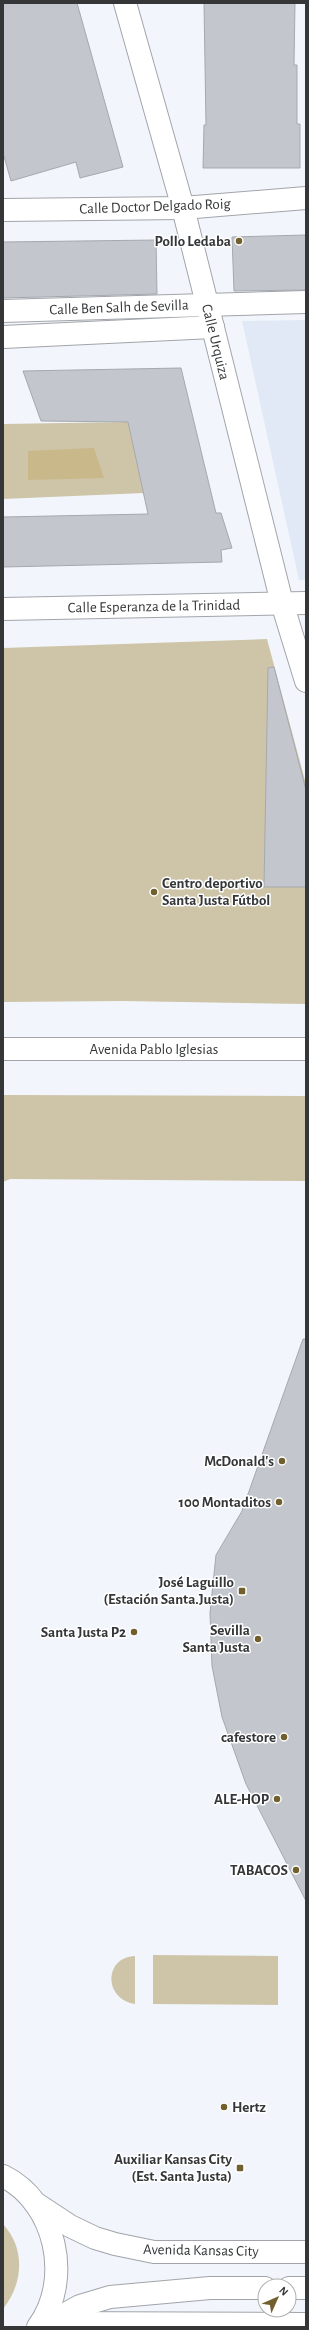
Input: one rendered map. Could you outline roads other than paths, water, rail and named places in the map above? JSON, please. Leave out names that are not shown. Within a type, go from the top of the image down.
[{"type":"street","name":"Calle Urquiza","points":[[125,3],[183,208],[282,603],[306,681]]},
{"type":"street","name":"Calle Doctor Delgado Roig","points":[[3,210],[183,208],[306,198]]},
{"type":"street","name":"Calle Ben Salh de Sevilla","points":[[3,311],[306,302]]},
{"type":"street","points":[[3,337],[213,327]]},
{"type":"street","name":"Calle Esperanza de la Trinidad","points":[[3,609],[306,603]]},
{"type":"street","name":"Avenida Pablo Iglesias","points":[[3,1049],[306,1049]]},
{"type":"street","points":[[3,2176],[18,2186],[36,2204],[48,2226],[57,2255],[58,2275],[54,2295],[43,2326]]},
{"type":"street","name":"Avenida Kansas City","points":[[36,2204],[70,2226],[95,2238],[114,2244],[154,2252],[306,2252]]},
{"type":"street","points":[[43,2326],[80,2306],[110,2297],[210,2288],[257,2288]]},
{"type":"street","points":[[43,2326],[306,2324],[306,2327]]},
{"type":"place","name":"Pollo Ledaba","points":[[239,241]]},
{"type":"place","name":"Centro deportivo Santa Justa Fútbol","points":[[154,892]]},
{"type":"place","name":"McDonald's","points":[[282,1461]]},
{"type":"place","name":"100 Montaditos","points":[[279,1502]]},
{"type":"place","name":"José Laguillo (Estación Santa.Justa)","points":[[242,1591]]},
{"type":"place","name":"Santa Justa P2","points":[[134,1632]]},
{"type":"place","name":"Sevilla Santa Justa","points":[[258,1639]]},
{"type":"place","name":"cafestore","points":[[284,1737]]},
{"type":"place","name":"ALE-HOP","points":[[277,1799]]},
{"type":"place","name":"TABACOS","points":[[296,1870]]},
{"type":"place","name":"Hertz","points":[[224,2107]]},
{"type":"place","name":"Auxiliar Kansas City (Est. Santa Justa)","points":[[240,2168]]}]
